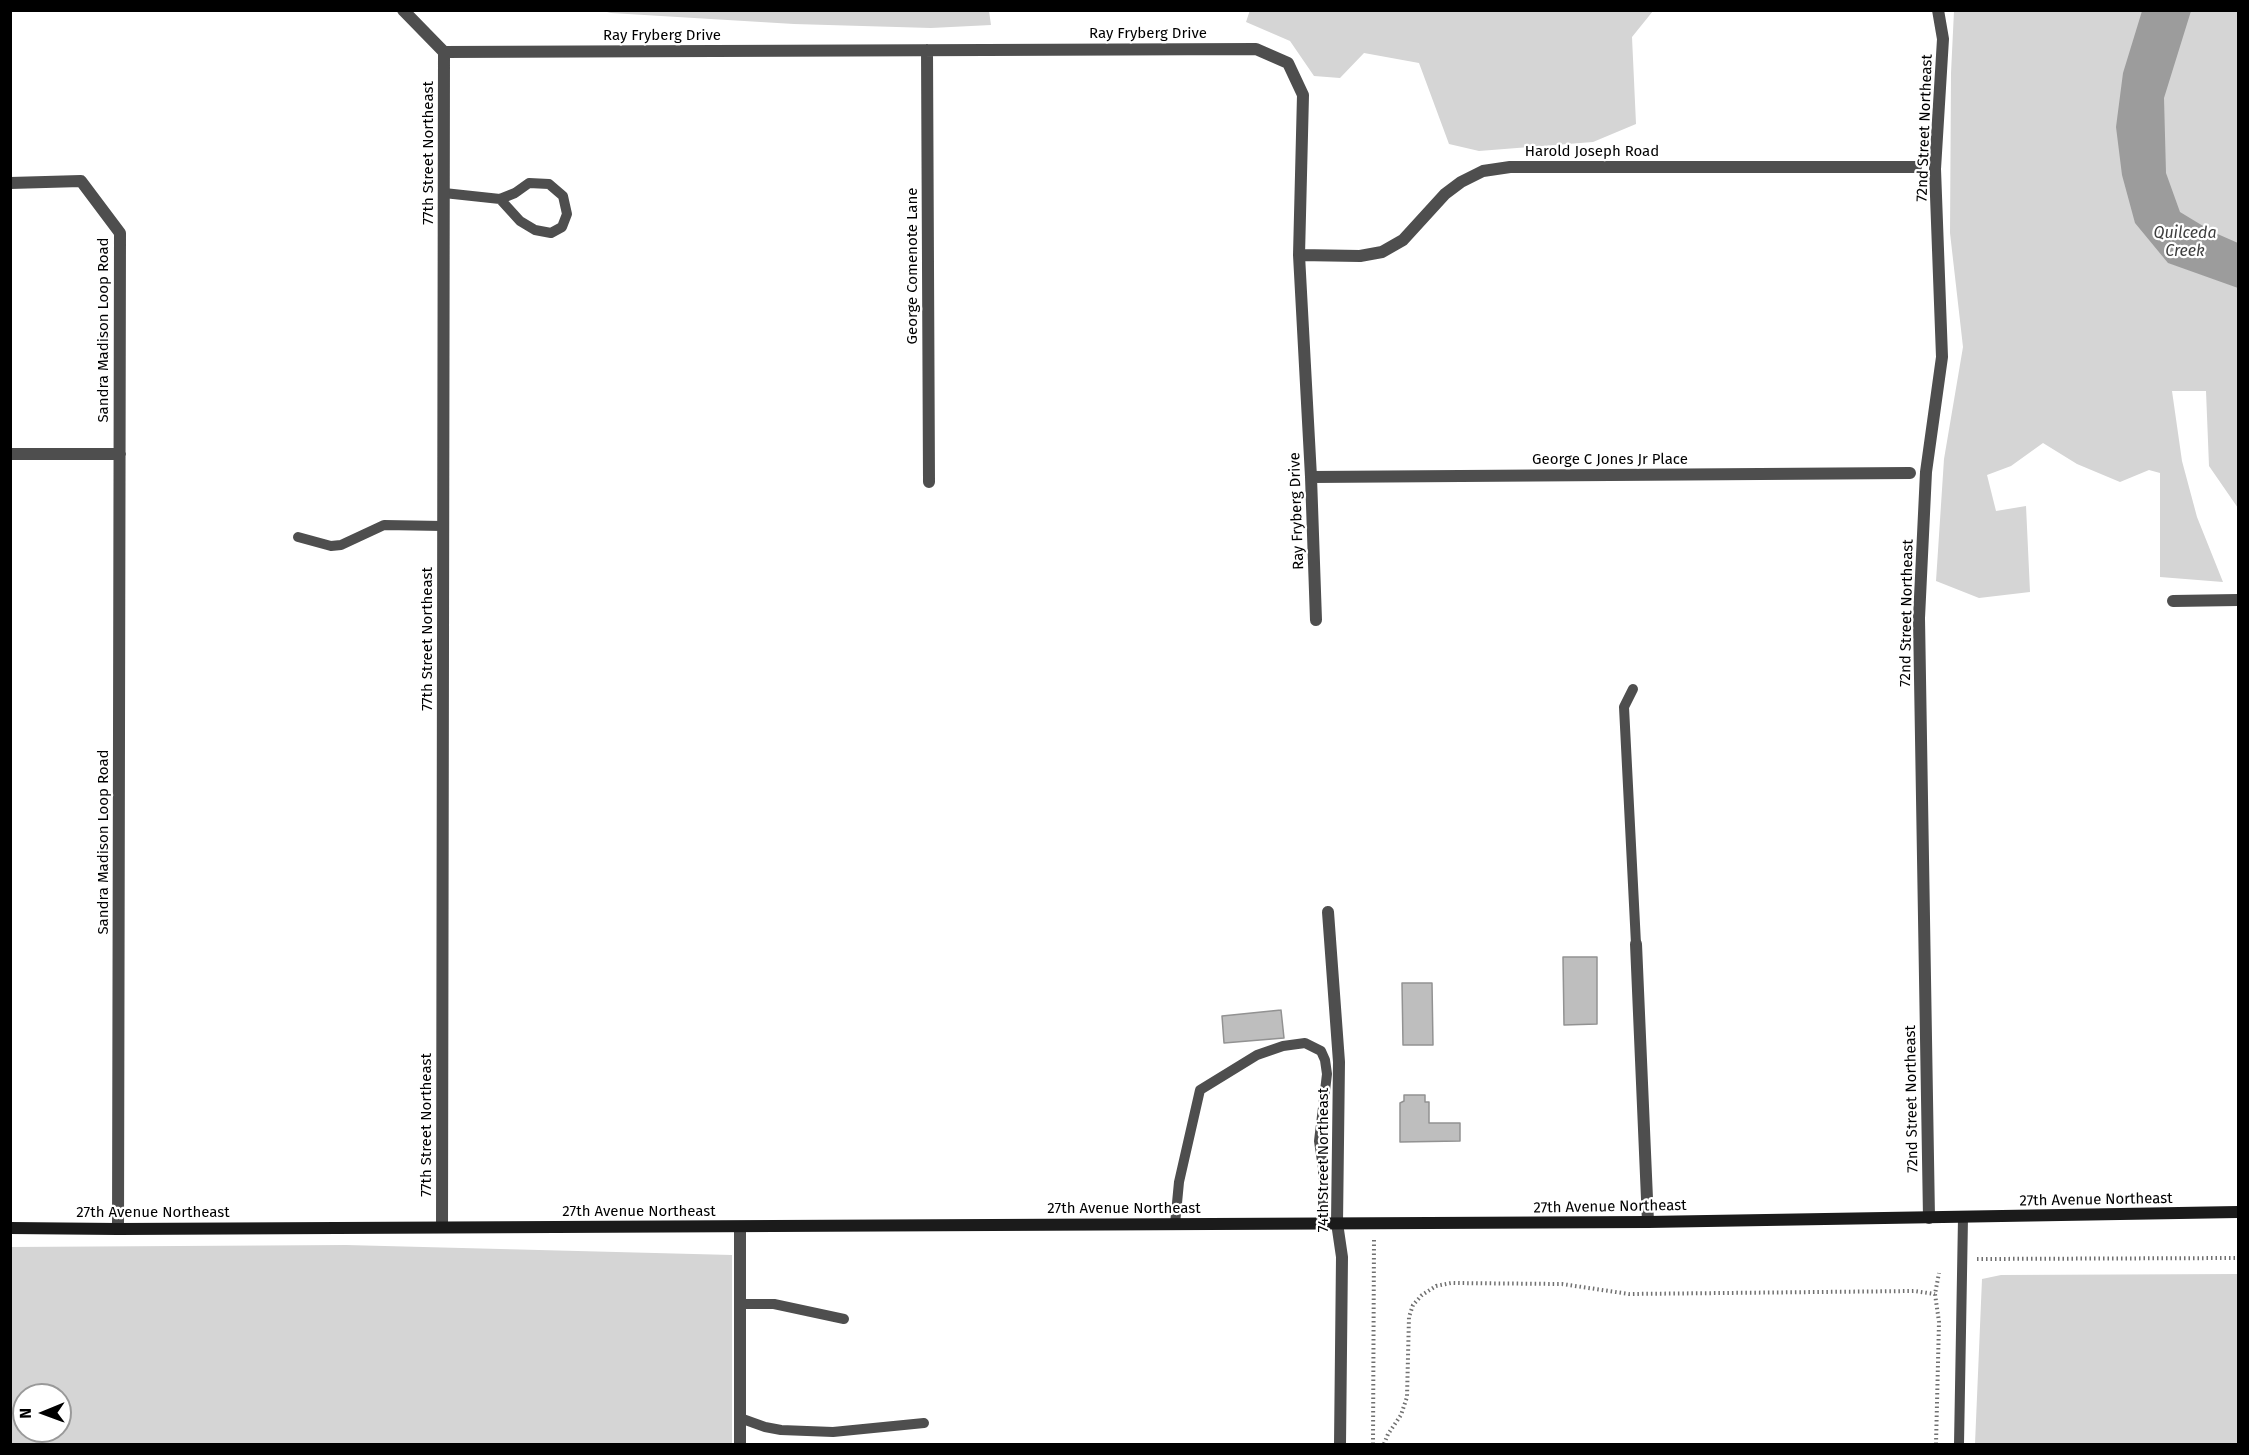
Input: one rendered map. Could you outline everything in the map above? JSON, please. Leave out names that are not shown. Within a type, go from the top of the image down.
[{"type":"street","points":[[403,10],[444,52]]},
{"type":"street","name":"72nd Street Northeast","points":[[1929,1218],[1920,618],[1926,472],[1942,357],[1935,169],[1943,39],[1938,10]]},
{"type":"street","name":"Ray Fryberg Drive","points":[[444,52],[1256,49],[1288,63],[1303,95],[1299,255],[1316,620]]},
{"type":"street","name":"George Comenote Lane","points":[[927,50],[929,482]]},
{"type":"street","name":"77th Street Northeast","points":[[442,1227],[444,52]]},
{"type":"street","name":"Harold Joseph Road","points":[[1299,255],[1360,256],[1382,252],[1403,240],[1444,194],[1461,182],[1483,171],[1510,167],[1916,166]]},
{"type":"street","name":"Sandra Madison Loop Road","points":[[10,183],[81,181],[120,232],[118,1229]]},
{"type":"street","points":[[10,454],[120,454]]},
{"type":"street","name":"George C Jones Jr Place","points":[[1311,477],[1910,473]]},
{"type":"street","points":[[2173,601],[2238,600]]},
{"type":"street","name":"74th Street Northeast","points":[[1328,912],[1339,1062],[1337,1223],[1342,1257],[1340,1444]]},
{"type":"street","points":[[1636,944],[1648,1222]]},
{"type":"street","name":"27th Avenue Northeast","points":[[10,1228],[1648,1222],[2238,1212]]},
{"type":"street","points":[[740,1227],[740,1444]]},
{"type":"lane","points":[[444,193],[500,200],[529,183],[549,184],[563,196],[567,214],[562,228],[550,233],[535,230],[520,221],[500,200]]},
{"type":"lane","points":[[298,537],[331,546],[341,545],[384,525],[443,526]]},
{"type":"lane","points":[[1633,688],[1624,706],[1636,944]]},
{"type":"lane","points":[[1175,1224],[1179,1182],[1200,1090],[1257,1055],[1283,1046],[1305,1043],[1321,1052],[1327,1074],[1319,1141],[1323,1168],[1323,1223]]},
{"type":"lane","points":[[1959,1444],[1963,1218]]},
{"type":"lane","points":[[740,1304],[774,1304],[844,1319]]},
{"type":"lane","points":[[740,1418],[765,1427],[833,1432],[924,1423]]},
{"type":"path","points":[[1373,1444],[1374,1223]]},
{"type":"path","points":[[1977,1259],[2238,1258]]},
{"type":"path","points":[[1936,1444],[1939,1322],[1935,1294],[1940,1273]]},
{"type":"path","points":[[1384,1444],[1401,1415],[1407,1397],[1408,1317],[1413,1305],[1422,1295],[1436,1286],[1451,1283],[1562,1284],[1629,1294],[1914,1292],[1935,1294]]},
{"type":"shaded area","points":[[1250,10],[1653,11],[1632,37],[1636,124],[1593,142],[1479,151],[1449,144],[1419,63],[1364,53],[1340,78],[1314,76],[1290,41],[1246,22]]},
{"type":"shaded area","points":[[603,11],[989,11],[991,25],[931,28],[794,24]]},
{"type":"shaded area","points":[[1954,11],[2238,11],[2238,508],[2209,466],[2206,391],[2172,391],[2182,461],[2197,517],[2223,582],[2160,577],[2160,473],[2149,470],[2120,482],[2077,464],[2043,443],[2011,466],[1987,475],[1996,511],[2026,506],[2030,592],[1979,598],[1936,581],[1944,459],[1963,347],[1950,233],[1951,73]]},
{"type":"shaded area","points":[[346,1245],[732,1255],[732,1444],[11,1444],[11,1247]]},
{"type":"shaded area","points":[[2238,1274],[2238,1444],[1975,1444],[1982,1279],[2001,1275]]},
{"type":"water","name":"Quilceda Creek","points":[[2142,11],[2191,11],[2164,98],[2166,173],[2180,212],[2213,232],[2238,243],[2238,288],[2168,263],[2135,223],[2122,175],[2116,127],[2123,73]]},
{"type":"building","points":[[1563,957],[1597,957],[1597,1024],[1564,1025]]},
{"type":"building","points":[[1402,983],[1432,983],[1433,1045],[1403,1045]]},
{"type":"building","points":[[1281,1010],[1284,1038],[1224,1043],[1222,1016]]},
{"type":"building","points":[[1404,1095],[1425,1095],[1425,1102],[1429,1102],[1429,1123],[1460,1123],[1460,1141],[1400,1142],[1400,1103],[1404,1101]]}]
